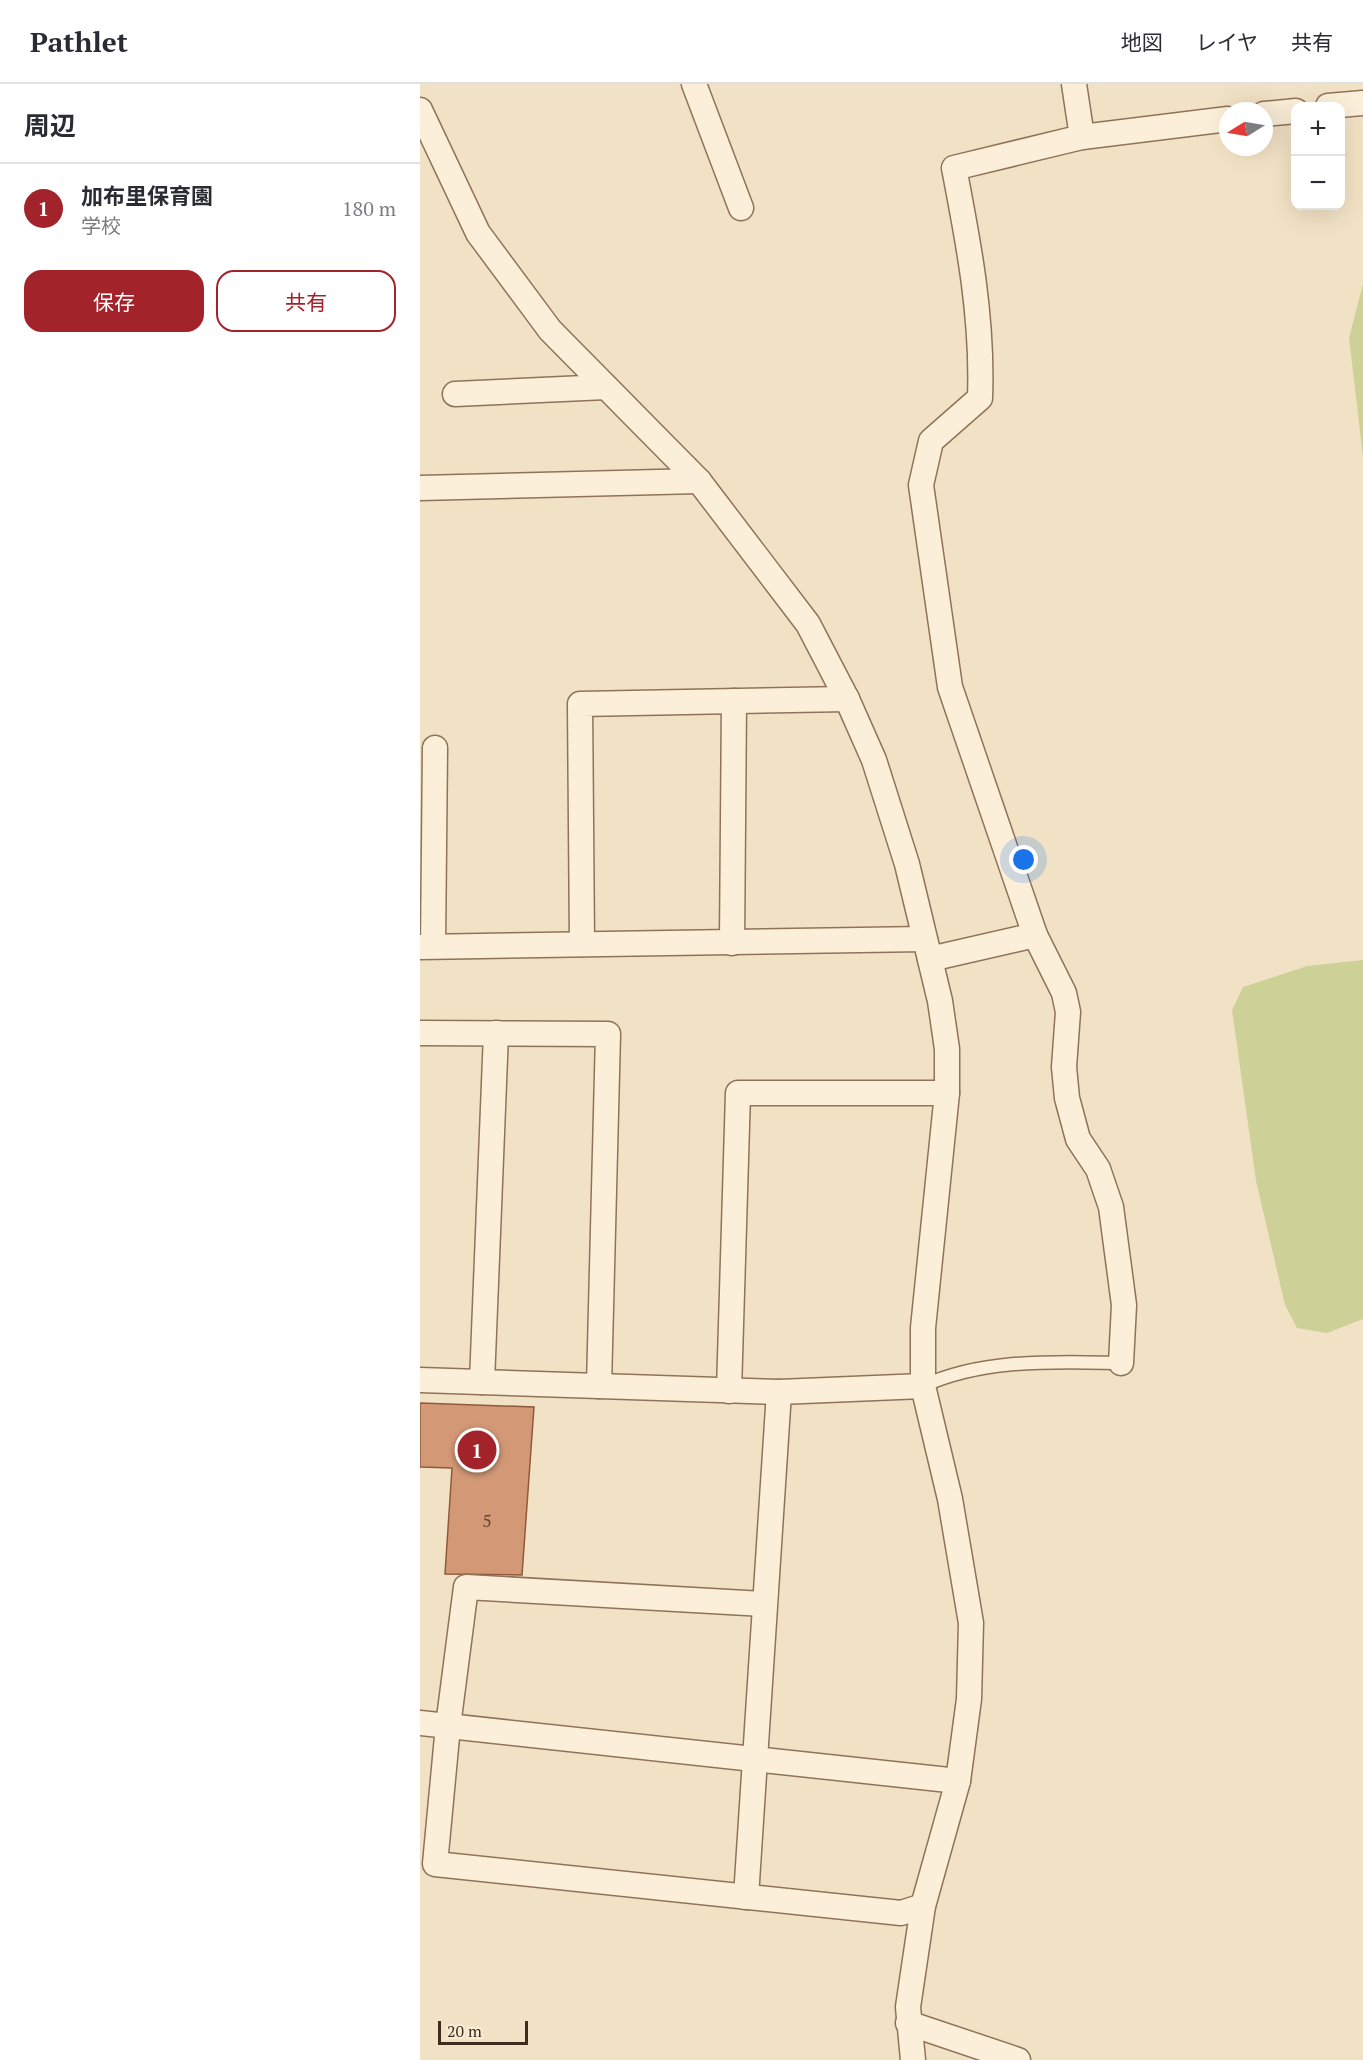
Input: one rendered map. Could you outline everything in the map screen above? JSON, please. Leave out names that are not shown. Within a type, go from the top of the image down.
[{"type":"street","points":[[694,84],[741,208]]},
{"type":"street","points":[[1074,84],[1082,136]]},
{"type":"street","points":[[1345,105],[1363,103]]},
{"type":"street","points":[[420,110],[478,233],[550,330],[699,481],[808,624],[847,699],[874,760],[900,843],[927,949],[940,1001],[946,1049],[947,1093],[923,1328],[923,1386],[950,1499],[971,1623],[969,1699],[958,1781],[923,1906],[908,2023],[913,2060]]},
{"type":"street","points":[[1273,113],[1291,111]]},
{"type":"street","points":[[1121,1363],[1124,1305],[1111,1207],[1098,1169],[1078,1139],[1067,1098],[1064,1067],[1068,1012],[1064,993],[1035,935],[950,687],[921,485],[931,441],[980,398],[982,352],[975,281],[954,168],[1082,136],[1219,120]]},
{"type":"street","points":[[455,394],[606,387]]},
{"type":"street","points":[[420,488],[699,481]]},
{"type":"street","points":[[582,944],[580,704],[847,699]]},
{"type":"street","points":[[732,943],[734,701]]},
{"type":"street","points":[[435,748],[426,946],[732,943],[927,949],[1035,935]]},
{"type":"street","points":[[420,1033],[608,1034],[599,1386]]},
{"type":"street","points":[[482,1382],[496,1034]]},
{"type":"street","points":[[729,1391],[738,1093],[947,1093]]},
{"type":"street","points":[[420,1380],[779,1392],[923,1386]]},
{"type":"street","points":[[746,1897],[779,1392]]},
{"type":"street","points":[[764,1604],[466,1587],[448,1726],[435,1864],[901,1913],[923,1906]]},
{"type":"street","points":[[420,1723],[958,1781]]},
{"type":"street","points":[[908,2023],[1018,2060]]},
{"type":"lane","points":[[923,1386],[949,1374],[1022,1363],[1121,1363]]},
{"type":"green space","points":[[1363,284],[1363,457],[1349,338]]},
{"type":"green space","points":[[1363,960],[1363,1319],[1327,1333],[1297,1328],[1285,1305],[1256,1181],[1232,1010],[1243,987],[1307,966]]},
{"type":"building","points":[[420,1403],[534,1407],[522,1575],[445,1574],[452,1468],[420,1467]]},
{"type":"place","name":"加布里保育園","points":[[477,1450]]}]
